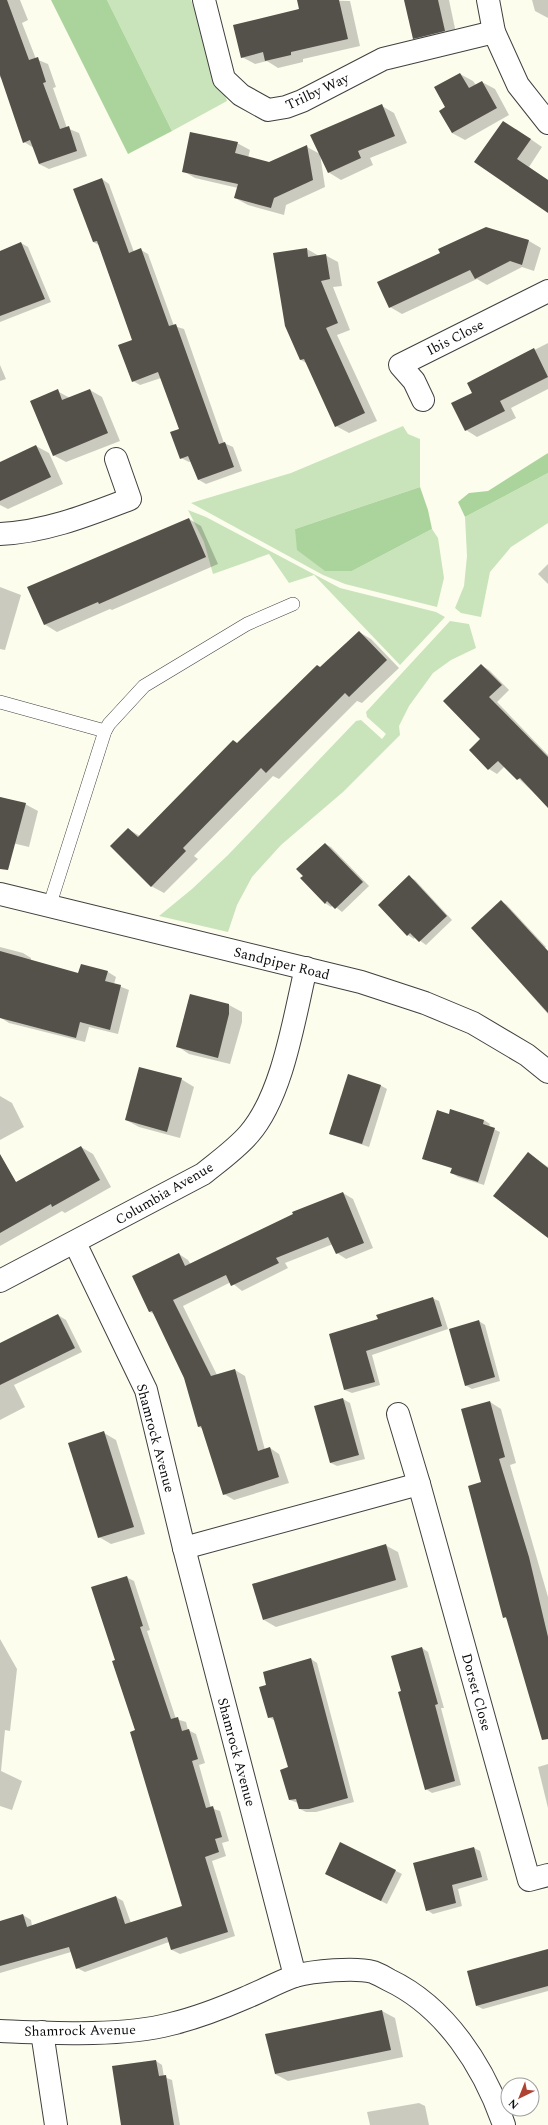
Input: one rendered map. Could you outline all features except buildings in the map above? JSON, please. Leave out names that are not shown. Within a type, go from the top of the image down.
[{"type":"street","name":"Trilby Way","points":[[204,0],[224,79],[241,95],[268,110],[286,107],[302,101],[384,59],[494,32]]},
{"type":"street","points":[[488,0],[494,32],[518,85],[548,123]]},
{"type":"street","name":"Ibis Close","points":[[423,400],[414,381],[400,365],[548,291]]},
{"type":"street","points":[[0,534],[45,528],[79,519],[130,499],[116,459]]},
{"type":"street","name":"Sandpiper Road","points":[[0,894],[306,968],[361,982],[411,998],[473,1023],[527,1055],[548,1072]]},
{"type":"street","name":"Columbia Avenue","points":[[0,1281],[75,1243],[203,1174],[233,1150],[250,1133],[267,1106],[283,1065],[306,968]]},
{"type":"street","name":"Shamrock Avenue","points":[[0,2030],[42,2032],[121,2031],[171,2024],[243,1999],[295,1976],[184,1548],[146,1390],[75,1243]]},
{"type":"street","name":"Dorset Close","points":[[398,1414],[419,1484],[528,1880],[548,1875]]},
{"type":"street","points":[[184,1548],[419,1484]]},
{"type":"street","points":[[295,1976],[324,1971],[373,1972],[406,1988],[442,2017],[470,2055],[498,2108],[504,2125]]},
{"type":"street","points":[[42,2032],[56,2125]]},
{"type":"lane","points":[[49,907],[105,731],[144,686],[247,624],[293,604]]},
{"type":"lane","points":[[0,702],[105,731]]},
{"type":"green space","points":[[51,0],[107,0],[172,131],[128,154]]},
{"type":"green space","points":[[107,0],[191,0],[227,101],[172,131]]},
{"type":"green space","points":[[403,426],[408,434],[420,439],[420,487],[295,529],[352,571],[432,529],[438,538],[444,578],[437,607],[345,584],[323,575],[191,503],[291,473]]},
{"type":"green space","points":[[548,453],[548,473],[465,517],[458,502],[469,493],[488,491]]},
{"type":"green space","points":[[548,473],[548,523],[511,547],[490,572],[481,617],[461,613],[455,608],[464,586],[467,556],[465,517]]},
{"type":"green space","points":[[420,487],[428,510],[432,529],[352,571],[325,571],[297,550],[295,529]]},
{"type":"green space","points":[[188,510],[206,517],[340,588],[436,612],[445,617],[400,665],[314,575],[289,583],[269,554],[213,574],[204,542]]},
{"type":"green space","points":[[450,621],[469,624],[476,648],[451,660],[433,673],[409,706],[399,726],[400,735],[343,792],[281,845],[252,877],[237,905],[228,932],[159,916],[192,889],[228,855],[356,721],[361,720],[382,739],[386,734],[367,717],[366,712]]}]
